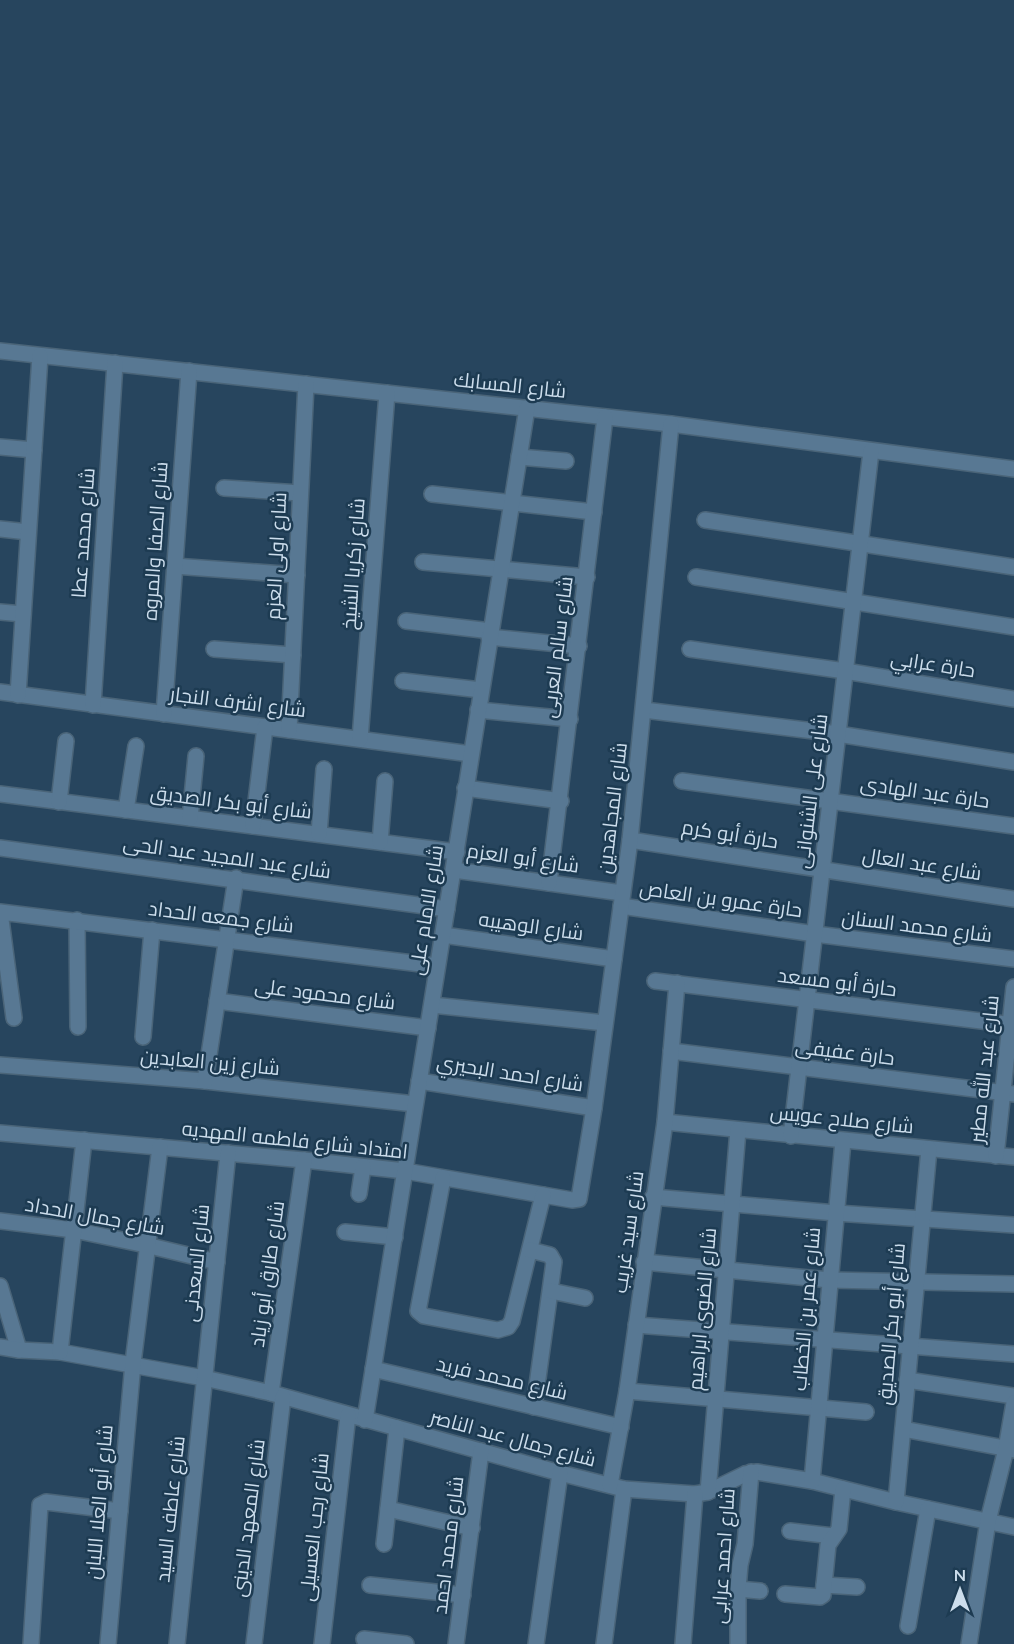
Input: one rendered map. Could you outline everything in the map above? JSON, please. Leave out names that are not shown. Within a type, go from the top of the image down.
[{"type":"street","name":"شارع المسابك","points":[[0,351],[671,424],[1014,469]]},
{"type":"street","points":[[18,695],[40,356]]},
{"type":"street","name":"شارع محمد عطا","points":[[93,705],[115,363]]},
{"type":"street","name":"شارع الصفا والمروه","points":[[164,714],[189,371]]},
{"type":"street","name":"شارع اولى العزم","points":[[289,730],[306,384]]},
{"type":"street","name":"شارع زكريا الشيخ","points":[[360,739],[387,393]]},
{"type":"street","name":"شارع الامام على","points":[[365,1420],[527,408]]},
{"type":"street","name":"شارع سالم العربى","points":[[549,883],[561,801],[605,417]]},
{"type":"street","name":"شارع المجاهدين","points":[[581,1195],[630,840],[671,424]]},
{"type":"street","points":[[0,447],[34,450]]},
{"type":"street","name":"شارع على الشنوانى","points":[[791,1136],[871,451]]},
{"type":"street","points":[[519,457],[566,461]]},
{"type":"street","points":[[224,488],[300,493]]},
{"type":"street","points":[[432,494],[594,512]]},
{"type":"street","points":[[705,520],[1014,567]]},
{"type":"street","points":[[0,529],[28,532]]},
{"type":"street","points":[[423,562],[587,577]]},
{"type":"street","points":[[174,566],[297,575]]},
{"type":"street","points":[[696,577],[1014,627]]},
{"type":"street","points":[[0,612],[23,614]]},
{"type":"street","points":[[406,621],[579,646]]},
{"type":"street","points":[[214,649],[293,654]]},
{"type":"street","name":"حارة عرابي","points":[[690,649],[845,671],[1014,699]]},
{"type":"street","points":[[403,681],[481,690]]},
{"type":"street","name":"شارع اشرف النجار","points":[[0,692],[471,754]]},
{"type":"street","points":[[478,710],[570,719]]},
{"type":"street","points":[[644,710],[838,734],[1014,762]]},
{"type":"street","points":[[253,826],[265,727]]},
{"type":"street","points":[[59,802],[66,741]]},
{"type":"street","points":[[126,810],[136,746]]},
{"type":"street","points":[[190,818],[196,756]]},
{"type":"street","points":[[318,834],[324,769]]},
{"type":"street","points":[[380,842],[385,781]]},
{"type":"street","name":"حارة عبد الهادى","points":[[682,781],[1014,826]]},
{"type":"street","points":[[465,788],[561,801]]},
{"type":"street","name":"شارع أبو بكر الصديق","points":[[0,794],[457,852]]},
{"type":"street","name":"حارة أبو كرم","points":[[630,840],[823,870]]},
{"type":"street","name":"شارع عبد المجيد عبد الحى","points":[[0,848],[236,878],[447,909]]},
{"type":"street","name":"شارع أبو العزم","points":[[454,870],[549,883],[622,899]]},
{"type":"street","name":"شارع عبد العال","points":[[823,870],[1014,899]]},
{"type":"street","points":[[205,1082],[236,878]]},
{"type":"street","name":"حارة عمرو بن العاص","points":[[622,899],[815,934]]},
{"type":"street","points":[[0,912],[14,1018]]},
{"type":"street","name":"شارع جمعه الحداد","points":[[0,912],[437,966]]},
{"type":"street","points":[[77,920],[78,1027]]},
{"type":"street","points":[[142,1037],[152,930]]},
{"type":"street","name":"شارع محمد السنان","points":[[815,934],[1014,959]]},
{"type":"street","name":"شارع الوهيبه","points":[[443,935],[614,959]]},
{"type":"street","name":"حارة أبو مسعد","points":[[655,981],[1012,1024]]},
{"type":"street","name":"شارع سيد غريب","points":[[604,1644],[621,1427],[665,1122],[677,983]]},
{"type":"street","name":"شارع عبد الله مطير","points":[[996,1156],[1008,1093],[1014,987]]},
{"type":"street","name":"شارع محمود على","points":[[217,1001],[428,1028]]},
{"type":"street","points":[[432,1005],[606,1023]]},
{"type":"street","name":"حارة عفيفى","points":[[671,1051],[1008,1093]]},
{"type":"street","name":"شارع زين العابدين","points":[[0,1065],[205,1082],[416,1104]]},
{"type":"street","name":"شارع احمد البحيري","points":[[419,1081],[594,1108]]},
{"type":"street","name":"شارع صلاح عويس","points":[[665,1122],[1014,1157]]},
{"type":"street","name":"شارع الضوى ابراهيم","points":[[683,1644],[701,1493],[716,1399],[738,1130]]},
{"type":"street","name":"امتداد شارع فاطمه المهديه","points":[[0,1133],[405,1171],[575,1201],[581,1195]]},
{"type":"street","points":[[60,1352],[84,1140]]},
{"type":"street","name":"شارع عمر بن الخطاب","points":[[812,1481],[843,1141]]},
{"type":"street","name":"شارع أبو العلا اللبان","points":[[108,1644],[133,1364],[160,1147]]},
{"type":"street","name":"شارع أبو بكر الصديق","points":[[896,1502],[929,1149]]},
{"type":"street","name":"شارع السعدنى","points":[[204,1378],[228,1153]]},
{"type":"street","name":"شارع طارق أبو زياد","points":[[277,1395],[304,1160]]},
{"type":"street","points":[[359,1194],[363,1167]]},
{"type":"street","points":[[443,1178],[418,1308],[422,1315],[498,1330],[508,1327],[512,1321],[543,1195]]},
{"type":"street","points":[[653,1197],[922,1220],[1014,1225]]},
{"type":"street","name":"شارع جمال الحداد","points":[[0,1221],[74,1230],[217,1262]]},
{"type":"street","points":[[345,1232],[395,1237]]},
{"type":"street","points":[[530,1250],[547,1254],[554,1262],[534,1407]]},
{"type":"street","points":[[644,1262],[830,1280],[1014,1284]]},
{"type":"street","points":[[0,1286],[19,1350]]},
{"type":"street","points":[[550,1291],[585,1298]]},
{"type":"street","points":[[636,1325],[1014,1354]]},
{"type":"street","name":"شارع جمال عبد الناصر","points":[[0,1347],[60,1352],[204,1378],[277,1395],[617,1487],[701,1493],[751,1472]]},
{"type":"street","name":"شارع محمد فريد","points":[[373,1369],[621,1427]]},
{"type":"street","name":"شارع عاطف السيد","points":[[177,1644],[204,1378]]},
{"type":"street","points":[[907,1380],[1014,1396]]},
{"type":"street","points":[[627,1391],[866,1412]]},
{"type":"street","name":"شارع المعهد الدينى","points":[[254,1644],[277,1395]]},
{"type":"street","points":[[969,1644],[988,1521],[1010,1450],[1014,1403]]},
{"type":"street","name":"شارع رجب العسيلى","points":[[322,1644],[348,1414]]},
{"type":"street","points":[[384,1544],[397,1428]]},
{"type":"street","points":[[903,1429],[1010,1450]]},
{"type":"street","name":"شارع محمد احمد","points":[[456,1644],[481,1451]]},
{"type":"street","points":[[751,1472],[812,1481],[896,1502],[1014,1527]]},
{"type":"street","name":"شارع احمد عرابى","points":[[738,1644],[738,1589],[745,1544],[751,1472]]},
{"type":"street","points":[[536,1644],[560,1473]]},
{"type":"street","points":[[785,1594],[820,1597],[824,1594],[828,1545],[839,1529],[843,1489]]},
{"type":"street","points":[[31,1644],[40,1505],[46,1502],[120,1511]]},
{"type":"street","points":[[388,1509],[472,1528]]},
{"type":"street","points":[[908,1626],[928,1509]]},
{"type":"street","points":[[790,1531],[833,1536]]},
{"type":"street","points":[[369,1585],[463,1595]]},
{"type":"street","points":[[824,1585],[857,1587]]},
{"type":"street","points":[[738,1589],[760,1591]]},
{"type":"street","points":[[364,1639],[406,1644]]}]
